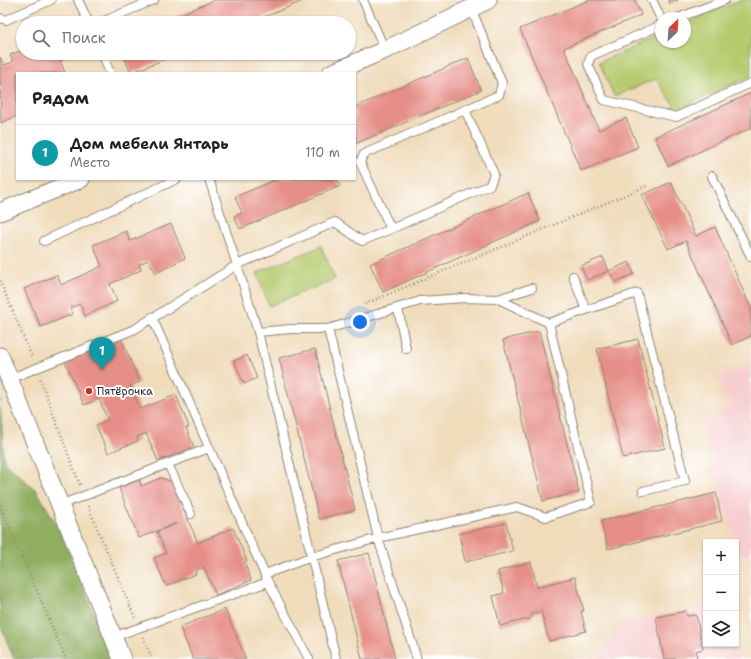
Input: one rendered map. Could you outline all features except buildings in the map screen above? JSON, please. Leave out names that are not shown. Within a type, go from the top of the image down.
[{"type":"street","points":[[333,72],[385,50],[488,0]]},
{"type":"street","points":[[0,212],[79,180]]},
{"type":"street","points":[[0,356],[122,659]]},
{"type":"lane","points":[[0,18],[6,20],[51,0]]},
{"type":"lane","points":[[78,0],[86,16]]},
{"type":"lane","points":[[116,16],[154,0]]},
{"type":"lane","points":[[363,0],[385,50]]},
{"type":"lane","points":[[652,0],[658,12]]},
{"type":"lane","points":[[691,13],[725,0]]},
{"type":"lane","points":[[391,229],[360,162],[364,154],[499,95],[502,83],[471,8]]},
{"type":"lane","points":[[655,28],[591,56],[588,64],[604,100],[676,117],[751,83]]},
{"type":"lane","points":[[105,60],[110,72]]},
{"type":"lane","points":[[9,380],[135,328],[237,265],[335,222],[362,241],[490,185],[494,174],[465,110]]},
{"type":"lane","points":[[712,176],[751,257]]},
{"type":"lane","points":[[44,240],[174,180]]},
{"type":"lane","points":[[209,180],[258,332],[336,659]]},
{"type":"lane","points":[[573,276],[586,310]]},
{"type":"lane","points":[[258,332],[291,329],[328,329],[427,301],[464,298],[498,299],[532,288]]},
{"type":"lane","points":[[498,299],[549,323],[637,293],[685,481],[644,491]]},
{"type":"lane","points":[[398,308],[406,349]]},
{"type":"lane","points":[[152,317],[266,578],[309,659]]},
{"type":"lane","points":[[113,637],[266,578],[311,557],[378,538],[517,507],[546,517],[591,502],[549,323]]},
{"type":"lane","points":[[328,329],[378,538],[417,659]]},
{"type":"lane","points":[[60,505],[209,448]]},
{"type":"lane","points":[[168,464],[191,514]]},
{"type":"path","points":[[364,304],[648,185]]},
{"type":"path","points":[[0,281],[36,368],[84,496],[152,659]]},
{"type":"path","points":[[0,505],[66,659]]},
{"type":"shaded area","points":[[751,365],[751,557],[739,555],[739,539],[733,539],[702,422],[729,410],[718,376]]},
{"type":"shaded area","points":[[703,607],[703,647],[735,647],[738,659],[597,659],[623,622]]},
{"type":"green space","points":[[741,0],[751,0],[751,76],[677,110],[656,79],[614,96],[599,62],[655,38],[655,48],[691,48],[691,21]]},
{"type":"green space","points":[[321,246],[335,279],[269,306],[257,273]]},
{"type":"green space","points":[[0,399],[4,462],[37,491],[58,527],[113,659],[14,659],[0,624]]},
{"type":"place","name":"Дом мебели Янтарь","points":[[102,370]]},
{"type":"place","name":"Пятёрочка","points":[[89,391]]}]
